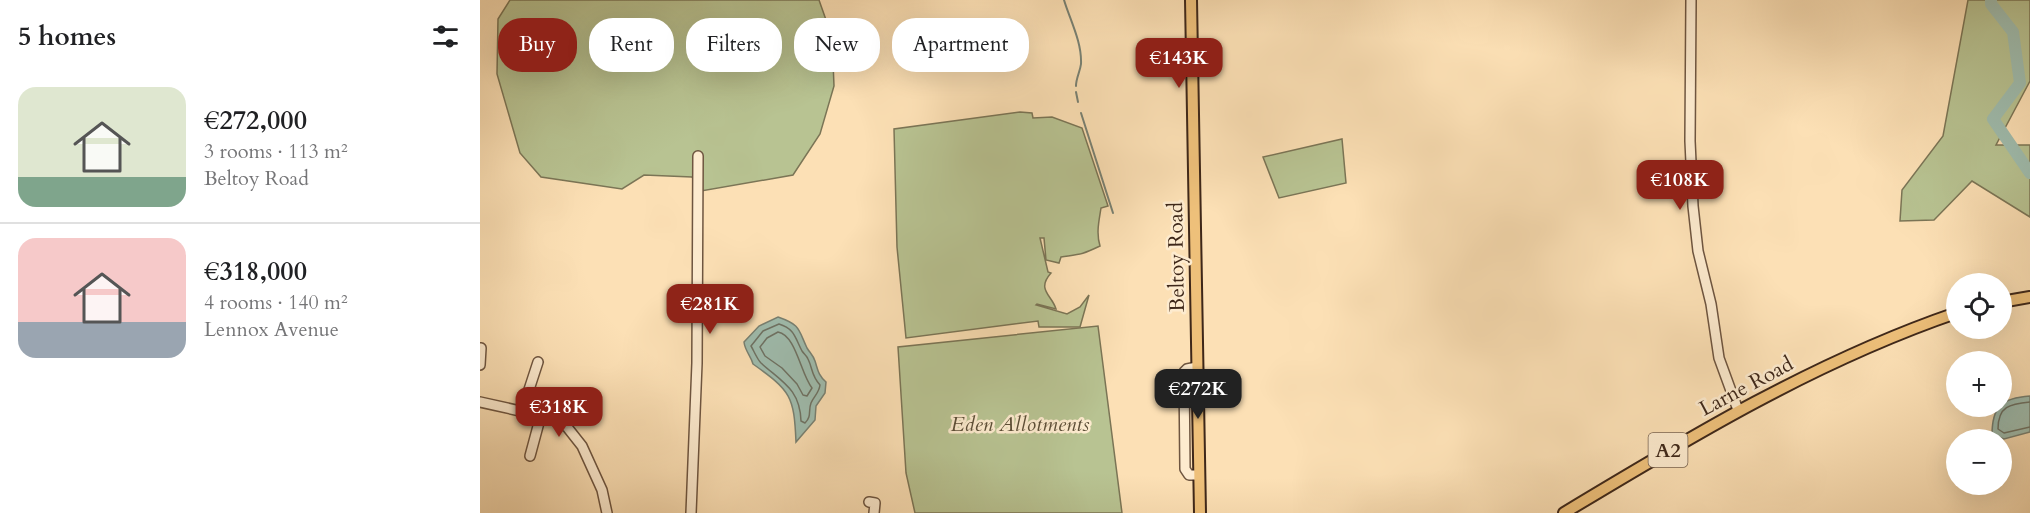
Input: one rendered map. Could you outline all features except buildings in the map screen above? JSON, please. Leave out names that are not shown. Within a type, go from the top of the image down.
[{"type":"main road","name":"Beltoy Road","points":[[1191,0],[1200,513]]},
{"type":"main road","points":[[2012,300],[2030,297]]},
{"type":"main road","name":"Larne Road","points":[[1563,513],[1738,410],[1864,349],[1946,317]]},
{"type":"street","points":[[1691,0],[1690,141],[1698,251],[1711,304],[1719,358],[1738,410]]},
{"type":"street","points":[[692,513],[697,363],[698,156]]},
{"type":"street","points":[[480,365],[482,348]]},
{"type":"street","points":[[522,411],[538,362]]},
{"type":"street","points":[[480,402],[541,415],[560,422],[577,438],[602,490],[607,513]]},
{"type":"street","points":[[530,456],[541,415]]},
{"type":"green space","points":[[510,0],[819,0],[825,18],[794,18],[794,72],[833,72],[834,86],[820,134],[793,175],[701,191],[692,177],[644,175],[622,189],[541,177],[520,153],[497,74],[498,19],[498,72],[577,72],[577,18],[499,18]]},
{"type":"green space","points":[[1968,0],[2030,0],[2030,81],[1996,145],[2030,145],[2030,217],[1972,181],[1934,220],[1900,221],[1902,190],[1943,136]]},
{"type":"green space","points":[[1020,112],[1032,113],[1033,118],[1052,117],[1082,128],[1108,206],[1101,208],[1098,232],[1100,246],[1081,254],[1061,257],[1059,263],[1046,260],[1044,238],[1040,238],[1048,272],[1051,273],[1045,288],[1056,309],[1036,305],[1067,314],[1080,307],[1089,295],[1080,327],[1039,327],[1038,321],[906,338],[897,247],[894,129]]},
{"type":"green space","points":[[1342,139],[1346,183],[1279,198],[1263,157]]},
{"type":"green space","name":"Eden Allotments","points":[[1098,326],[1122,513],[915,513],[906,473],[898,347]]},
{"type":"water","points":[[778,317],[798,328],[820,375],[826,382],[825,393],[816,406],[815,420],[796,442],[794,414],[788,396],[783,388],[753,364],[744,342],[759,326]]},
{"type":"water","points":[[2030,396],[2030,432],[2012,437],[2012,429],[1992,429],[1994,417],[2012,417],[2012,399]]},
{"type":"waterway","points":[[1064,0],[1078,39],[1081,56],[1076,86]]},
{"type":"waterway","points":[[1991,0],[1991,4],[2013,32],[2020,83],[1993,119],[2030,173]]},
{"type":"waterway","points":[[1076,92],[1078,102]]},
{"type":"waterway","points":[[1081,113],[1113,213]]}]
